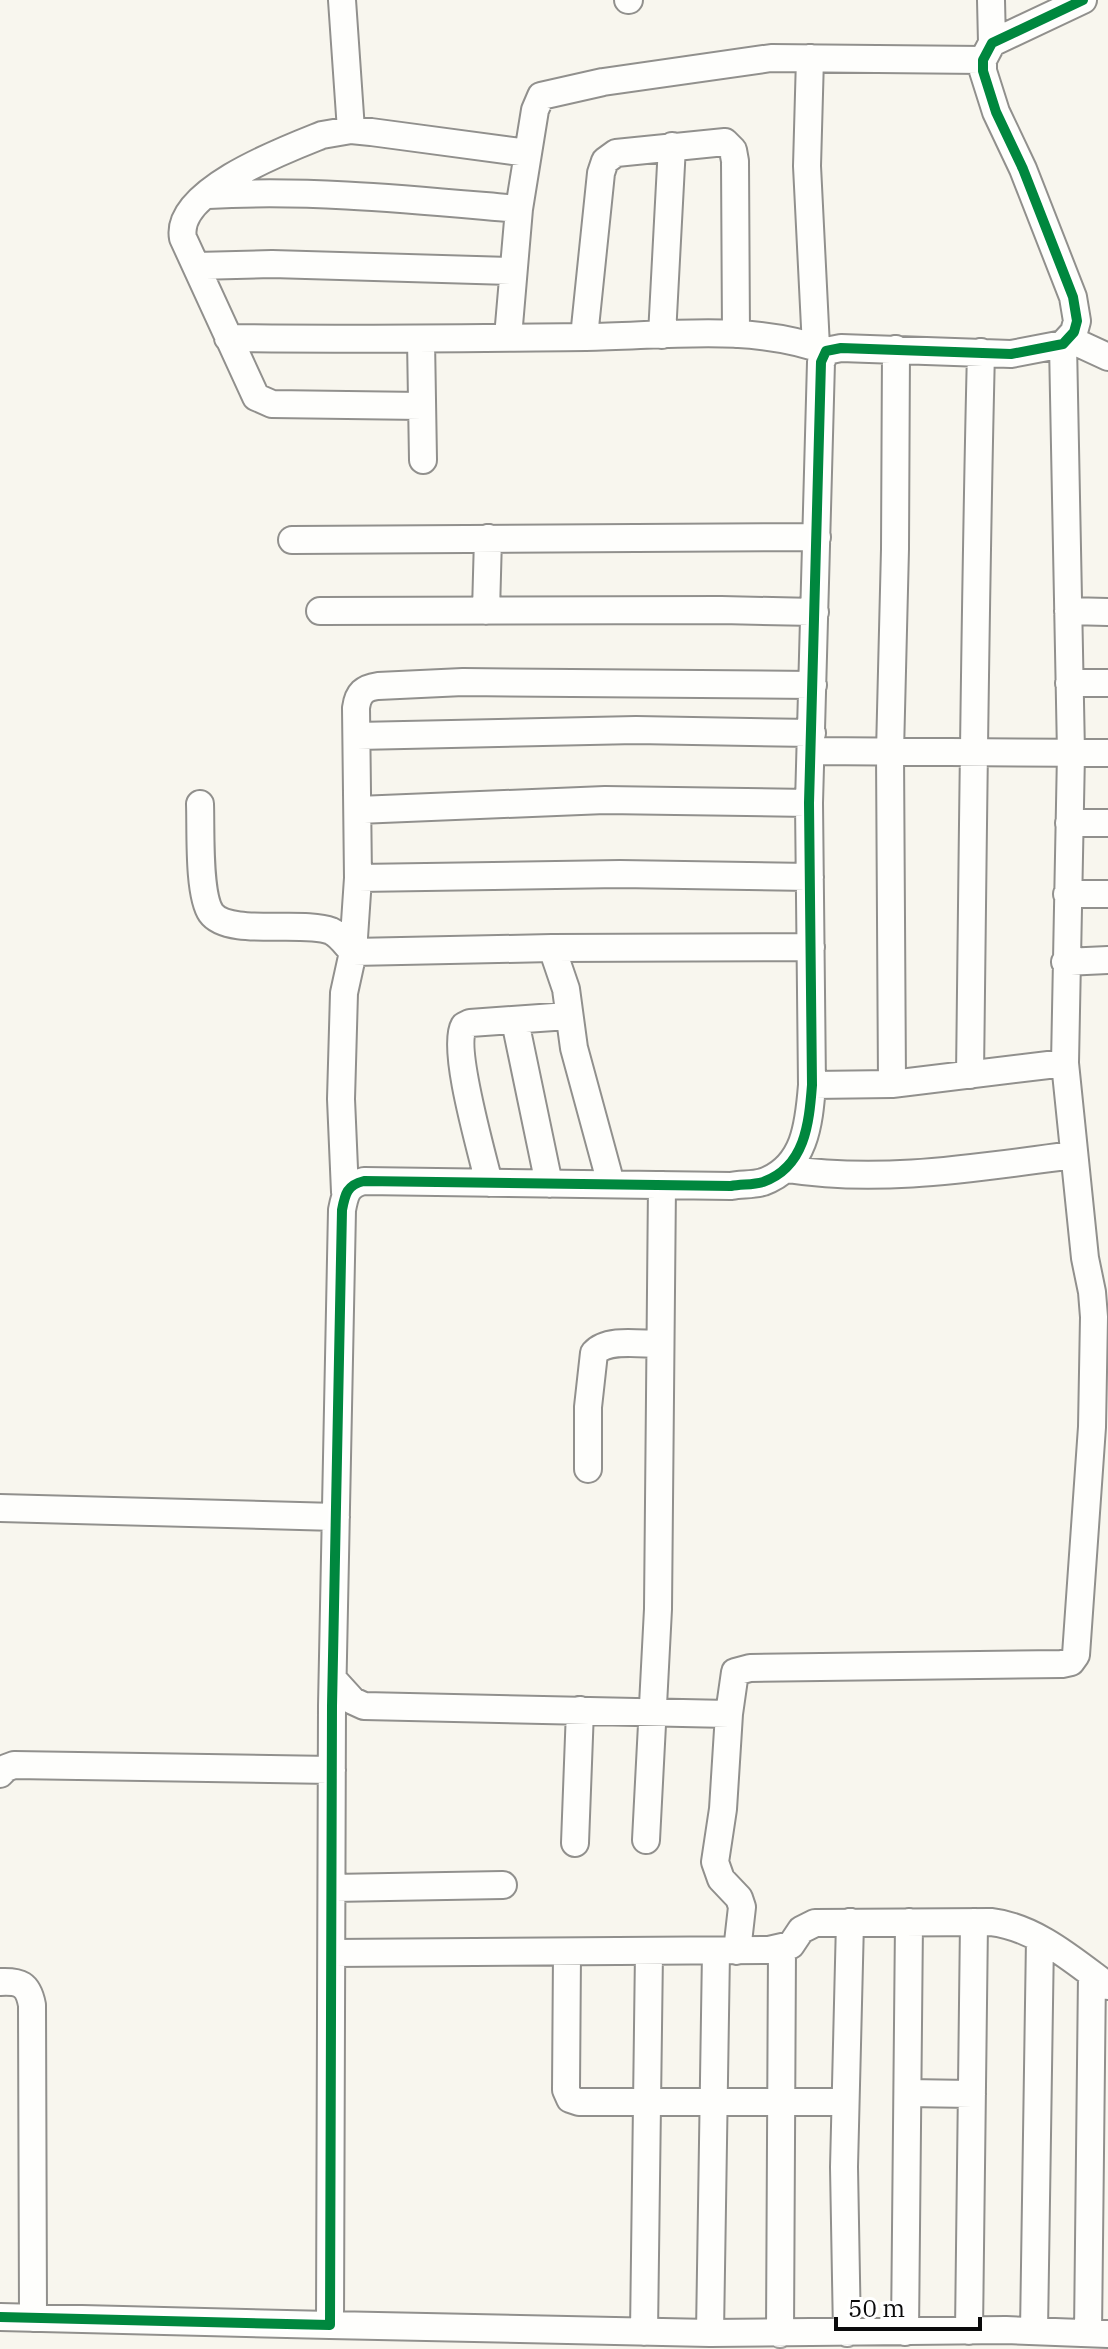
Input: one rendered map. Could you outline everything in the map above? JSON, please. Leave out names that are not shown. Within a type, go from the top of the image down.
[{"type":"street","points":[[342,0],[351,130]]},
{"type":"street","points":[[710,2333],[714,2100],[726,1951],[742,1907],[739,1898],[721,1879],[715,1862],[726,1782],[729,1714],[735,1672],[742,1669],[1071,1662],[1079,1639],[1092,1427],[1094,1317],[1065,1063],[1071,753],[1066,342],[1074,332],[1077,321],[1073,297],[1023,169],[996,112],[983,71],[988,52],[991,0]]},
{"type":"street","points":[[508,337],[519,209],[535,110],[541,96],[549,92],[771,58],[988,52],[1083,0]]},
{"type":"street","points":[[345,1192],[354,1183],[364,1181],[731,1186],[762,1182],[787,1169],[801,1148],[810,1121],[812,1085],[809,803],[821,349],[807,166],[810,58]]},
{"type":"street","points":[[422,406],[263,401],[256,397],[181,229],[189,212],[243,168],[322,135],[351,130],[528,153]]},
{"type":"street","points":[[584,337],[605,161],[616,153],[725,142],[733,150],[736,334]]},
{"type":"street","points":[[662,335],[672,146]]},
{"type":"street","points":[[208,195],[319,194],[519,209]]},
{"type":"street","points":[[196,266],[315,264],[512,271]]},
{"type":"street","points":[[228,338],[421,340],[736,334],[798,341],[821,349],[861,347],[1011,354],[1066,342],[1108,357]]},
{"type":"street","points":[[421,340],[423,460]]},
{"type":"street","points":[[892,1084],[890,752],[896,349]]},
{"type":"street","points":[[970,1075],[976,752],[974,616],[981,352]]},
{"type":"street","points":[[292,540],[817,537]]},
{"type":"street","points":[[486,611],[488,538]]},
{"type":"street","points":[[320,611],[815,612]]},
{"type":"street","points":[[1068,611],[1108,612]]},
{"type":"street","points":[[330,2325],[333,1679],[342,1210],[345,1192],[341,1099],[344,1009],[347,974],[353,952],[358,878],[357,699],[367,687],[463,682],[813,685]]},
{"type":"street","points":[[1069,683],[1108,683]]},
{"type":"street","points":[[357,736],[636,730],[811,742],[890,752],[1108,753]]},
{"type":"street","points":[[358,810],[605,800],[809,803]]},
{"type":"street","points":[[200,804],[205,895],[211,913],[218,920],[239,925],[328,930],[343,940],[353,952]]},
{"type":"street","points":[[1069,823],[1108,823]]},
{"type":"street","points":[[358,878],[620,874],[810,877]]},
{"type":"street","points":[[1067,894],[1108,894]]},
{"type":"street","points":[[353,952],[811,947]]},
{"type":"street","points":[[552,948],[566,989],[574,1048],[611,1184]]},
{"type":"street","points":[[1065,962],[1108,960]]},
{"type":"street","points":[[489,1183],[461,1059],[460,1032],[470,1023],[568,1016]]},
{"type":"street","points":[[515,1021],[549,1184]]},
{"type":"street","points":[[812,1085],[892,1084],[1065,1063]]},
{"type":"street","points":[[787,1169],[826,1175],[903,1174],[1074,1155]]},
{"type":"street","points":[[646,1840],[658,1609],[662,1185]]},
{"type":"street","points":[[588,1469],[588,1407],[594,1353],[599,1347],[609,1344],[659,1344]]},
{"type":"street","points":[[0,1508],[336,1517]]},
{"type":"street","points":[[333,1679],[353,1701],[364,1706],[729,1714]]},
{"type":"street","points":[[575,1843],[580,1710]]},
{"type":"street","points":[[0,1774],[14,1765],[91,1769],[332,1770]]},
{"type":"street","points":[[332,1888],[503,1885]]},
{"type":"street","points":[[0,2317],[330,2325],[609,2340],[644,2332],[1034,2331],[1081,2337],[1100,1980],[1040,1939],[1012,1925],[850,1922],[809,1924],[791,1945],[782,1949],[332,1953]]},
{"type":"street","points":[[847,2333],[845,2102],[850,1922]]},
{"type":"street","points":[[905,2332],[909,1922]]},
{"type":"street","points":[[969,2331],[974,1922]]},
{"type":"street","points":[[1034,2331],[1040,1939]]},
{"type":"street","points":[[780,2334],[782,1949]]},
{"type":"street","points":[[644,2332],[649,1952]]},
{"type":"street","points":[[567,1953],[568,2096],[579,2102],[845,2102]]},
{"type":"street","points":[[0,1982],[20,1984],[29,1991],[32,2005],[33,2318]]},
{"type":"street","points":[[908,2093],[972,2094]]},
{"type":"cycle path","points":[[0,2317],[330,2325],[332,1706],[344,1199],[350,1188],[364,1181],[731,1186],[763,1182],[777,1175],[796,1155],[806,1129],[812,1085],[809,803],[821,362],[826,351],[841,348],[1011,354],[1063,344],[1074,332],[1077,321],[1073,297],[1023,169],[996,112],[983,71],[983,60],[992,43],[1083,0]]}]
